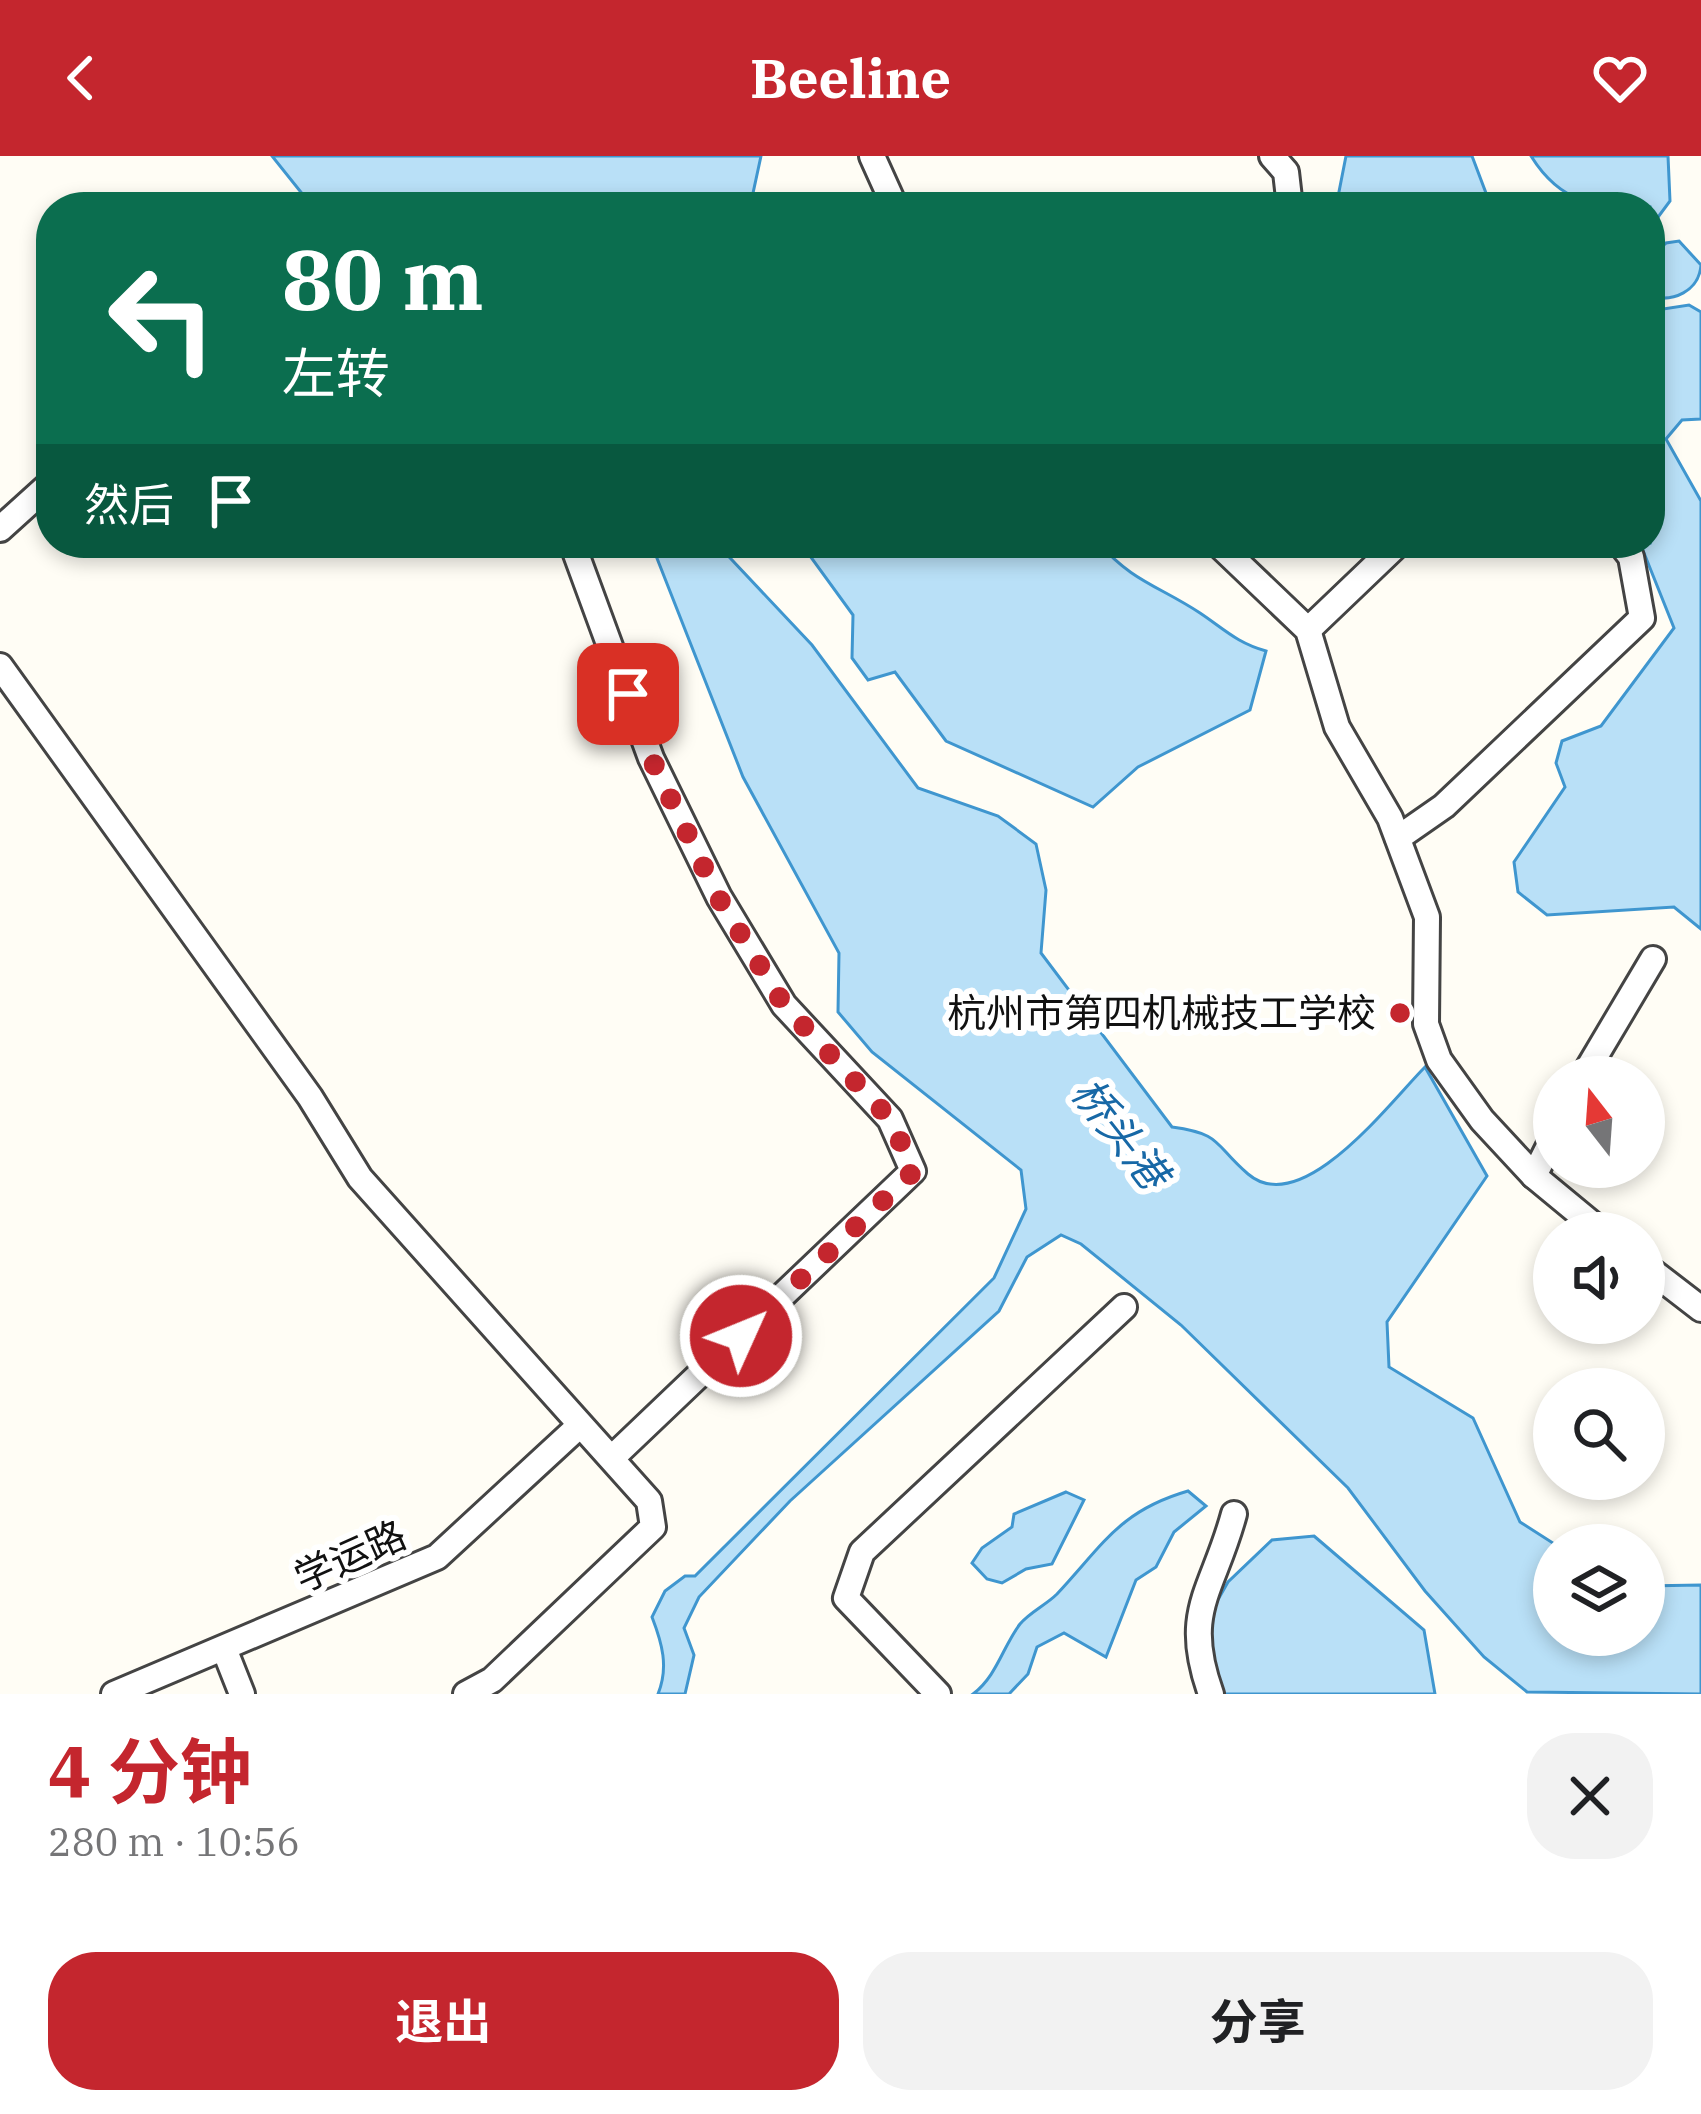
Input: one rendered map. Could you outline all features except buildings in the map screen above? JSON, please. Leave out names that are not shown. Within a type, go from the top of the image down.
[{"type":"street","points":[[872,156],[888,192]]},
{"type":"street","points":[[1272,156],[1286,172],[1288,192]]},
{"type":"street","points":[[0,529],[36,497]]},
{"type":"street","points":[[578,558],[651,758],[718,897],[784,1005],[890,1119],[914,1171],[613,1457]]},
{"type":"street","points":[[1233,558],[1308,630],[1337,727],[1398,838],[1427,916],[1426,1024],[1439,1060],[1483,1120],[1533,1175]]},
{"type":"street","points":[[1308,630],[1383,558]]},
{"type":"street","points":[[1398,838],[1444,806],[1642,618],[1631,558]]},
{"type":"street","points":[[0,666],[310,1097],[360,1178],[649,1502],[653,1527],[493,1681],[466,1694]]},
{"type":"street","points":[[1595,1056],[1653,959]]},
{"type":"street","points":[[1549,1188],[1578,1212]]},
{"type":"street","points":[[1665,1281],[1701,1309]]},
{"type":"street","points":[[938,1694],[846,1598],[862,1552],[1124,1307]]},
{"type":"street","name":"学运路","points":[[114,1694],[225,1651],[437,1557],[578,1427]]},
{"type":"street","points":[[1210,1694],[1200,1664],[1196,1617],[1222,1561],[1234,1514]]},
{"type":"street","points":[[225,1651],[242,1694]]},
{"type":"water","points":[[272,156],[761,156],[753,192],[301,192]]},
{"type":"water","points":[[1346,156],[1472,156],[1486,192],[1339,192]]},
{"type":"water","points":[[1531,156],[1668,156],[1670,201],[1665,208],[1665,192],[1565,192]]},
{"type":"water","points":[[1679,241],[1701,265],[1690,288],[1665,297],[1665,244]]},
{"type":"water","points":[[1689,305],[1701,312],[1701,419],[1682,420],[1666,439],[1701,501],[1701,929],[1674,907],[1547,915],[1518,892],[1514,862],[1565,787],[1556,763],[1562,741],[1601,726],[1674,628],[1646,558],[1665,558],[1665,309]]},
{"type":"water","name":"桥头港","points":[[657,558],[730,558],[812,645],[918,788],[998,816],[1036,844],[1046,890],[1041,953],[1172,1127],[1209,1137],[1248,1174],[1270,1184],[1294,1182],[1344,1151],[1425,1067],[1487,1176],[1387,1322],[1389,1367],[1473,1418],[1520,1522],[1533,1530],[1533,1656],[1665,1656],[1665,1586],[1701,1585],[1701,1694],[1527,1692],[1484,1657],[1425,1591],[1348,1488],[1181,1325],[1081,1244],[1061,1235],[1027,1257],[999,1311],[790,1501],[699,1597],[684,1628],[694,1655],[685,1694],[658,1694],[663,1655],[652,1617],[665,1591],[685,1576],[695,1576],[994,1278],[1026,1209],[1021,1170],[872,1052],[838,1012],[839,953],[743,777]]},
{"type":"water","points":[[811,558],[1114,558],[1239,640],[1266,651],[1250,710],[1138,767],[1093,807],[946,741],[895,672],[868,680],[852,658],[853,615]]},
{"type":"water","points":[[1188,1491],[1206,1506],[1174,1532],[1156,1567],[1136,1580],[1106,1657],[1064,1633],[1037,1647],[1028,1674],[1009,1694],[973,1694],[988,1679],[1020,1624],[1057,1594],[1114,1532],[1145,1509]]},
{"type":"water","points":[[1066,1492],[1084,1500],[1052,1564],[1026,1569],[1002,1583],[987,1579],[972,1563],[982,1548],[1012,1527],[1014,1514]]},
{"type":"water","points":[[1314,1536],[1424,1630],[1435,1694],[1220,1694],[1210,1675],[1207,1619],[1228,1582],[1272,1540]]},
{"type":"place","name":"杭州市第四机械技工学校","points":[[1400,1013]]},
{"type":"route","points":[[628,694],[651,758],[718,897],[784,1005],[890,1119],[914,1171],[741,1336]]}]
